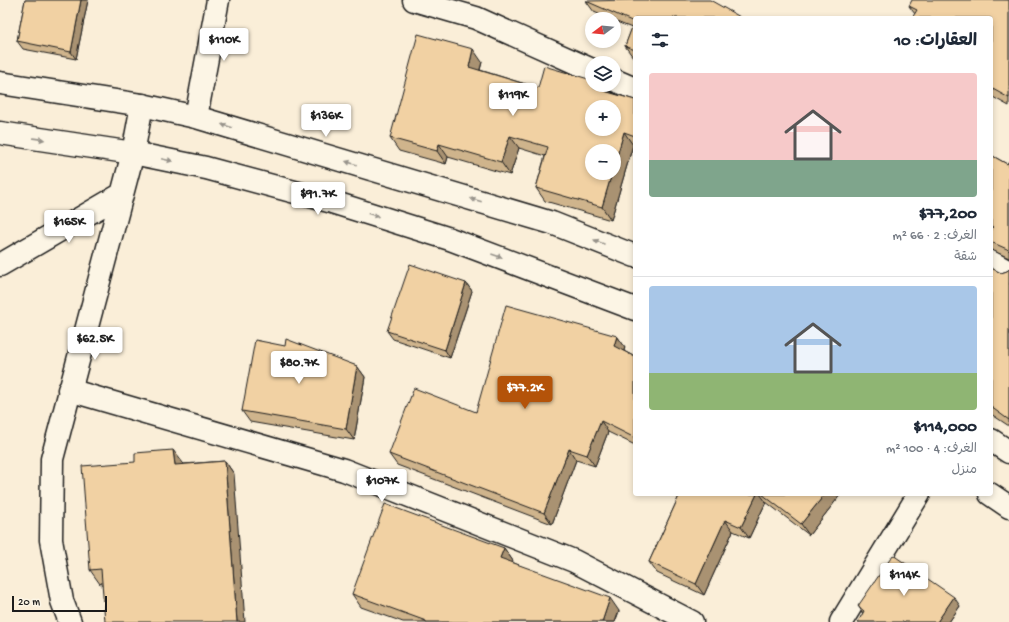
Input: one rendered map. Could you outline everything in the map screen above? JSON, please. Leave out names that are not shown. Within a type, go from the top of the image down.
[{"type":"street","points":[[196,117],[218,0]]},
{"type":"street","points":[[414,0],[419,0],[476,18],[585,67]]},
{"type":"street","points":[[0,83],[142,105],[196,117],[552,223],[633,255]]},
{"type":"street","points":[[621,83],[633,88]]},
{"type":"street","points":[[70,622],[62,601],[51,540],[52,459],[69,390],[133,153],[142,105]]},
{"type":"street","points":[[0,133],[133,153],[206,168],[332,202],[435,234],[633,308]]},
{"type":"street","points":[[0,265],[122,194]]},
{"type":"street","points":[[993,263],[1009,272]]},
{"type":"street","points":[[69,390],[344,470],[574,561],[692,622]]},
{"type":"street","points":[[993,441],[1009,452]]},
{"type":"street","points":[[841,622],[917,496]]},
{"type":"street","points":[[993,496],[1009,507]]},
{"type":"building","points":[[25,0],[81,0],[71,52],[17,41]]},
{"type":"building","points":[[710,0],[738,16],[633,16],[633,22],[621,16],[621,12],[611,12],[586,1]]},
{"type":"building","points":[[912,0],[1009,0],[1009,98],[993,89],[993,16],[913,16],[917,10],[909,6]]},
{"type":"building","points":[[633,25],[633,49],[625,46]]},
{"type":"building","points":[[418,34],[473,49],[469,67],[538,88],[544,66],[585,78],[585,92],[608,92],[633,99],[633,135],[624,132],[620,144],[585,144],[585,180],[610,180],[602,207],[536,188],[548,147],[510,136],[501,162],[439,144],[437,151],[390,138]]},
{"type":"building","points":[[993,156],[1007,164],[1009,161],[1009,251],[993,243]]},
{"type":"building","points":[[410,264],[466,283],[445,350],[387,331]]},
{"type":"building","points":[[993,269],[1001,273],[1009,269],[1009,420],[993,408]]},
{"type":"building","points":[[506,305],[617,336],[614,346],[633,356],[633,437],[601,421],[587,455],[569,449],[544,513],[389,454],[414,388],[476,412]]},
{"type":"building","points":[[286,339],[357,366],[346,429],[242,411],[255,340],[285,346]]},
{"type":"building","points":[[173,450],[175,465],[225,461],[237,622],[105,622],[101,569],[90,570],[82,466],[135,462],[135,453]]},
{"type":"building","points":[[679,496],[756,496],[741,527],[725,520],[696,584],[649,562]]},
{"type":"building","points":[[765,496],[823,496],[801,524]]},
{"type":"building","points":[[385,504],[504,548],[500,558],[610,598],[602,622],[426,622],[352,594]]},
{"type":"building","points":[[893,555],[954,597],[937,622],[858,622],[864,611],[858,606]]}]
